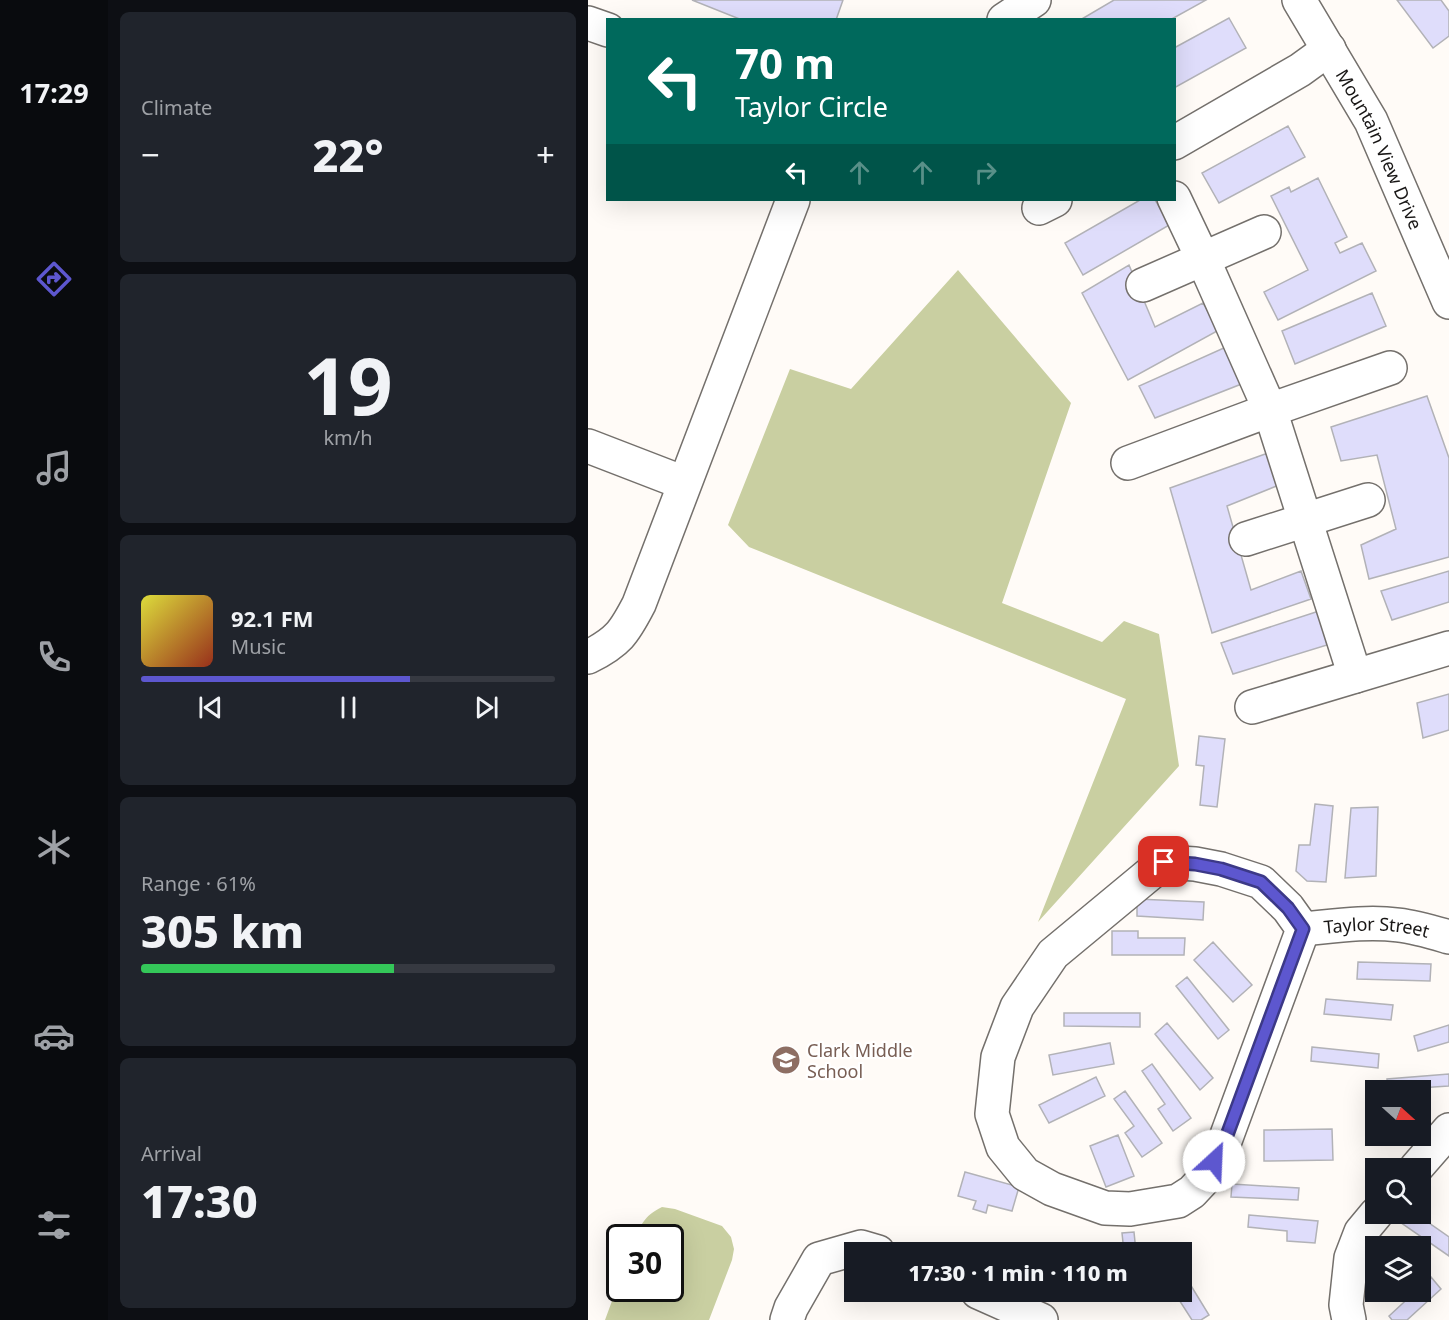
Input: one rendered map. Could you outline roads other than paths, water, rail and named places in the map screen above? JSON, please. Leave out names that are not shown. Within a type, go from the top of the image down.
[{"type":"street","points":[[1007,18],[1034,0]]},
{"type":"street","name":"Mountain View Drive","points":[[1299,0],[1371,121],[1449,302]]},
{"type":"street","points":[[588,23],[606,29]]},
{"type":"street","points":[[1176,142],[1300,70],[1329,49]]},
{"type":"street","points":[[588,657],[607,647],[626,629],[639,604],[793,201]]},
{"type":"street","points":[[1175,201],[1270,410],[1354,676]]},
{"type":"street","points":[[1143,285],[1264,232]]},
{"type":"street","points":[[1128,463],[1390,368]]},
{"type":"street","points":[[588,446],[684,483]]},
{"type":"street","points":[[1246,539],[1368,500]]},
{"type":"street","points":[[1252,707],[1449,648]]},
{"type":"street","points":[[1164,862],[1221,869],[1261,882],[1288,908],[1303,929],[1223,1146],[1206,1177],[1192,1192],[1178,1201],[1130,1209],[1104,1208],[1052,1189],[1024,1174],[1003,1147],[992,1114],[998,1057],[1017,1007],[1053,954],[1164,862]]},
{"type":"street","name":"Taylor Street","points":[[1303,929],[1396,924],[1449,937]]},
{"type":"street","points":[[1425,1158],[1449,1130]]},
{"type":"street","points":[[1349,1320],[1346,1305],[1351,1258],[1361,1232],[1368,1224]]},
{"type":"street","points":[[787,1320],[791,1308],[819,1258],[844,1251]]},
{"type":"street","points":[[1000,1302],[1041,1320]]},
{"type":"place","name":"Clark Middle School","points":[[786,1060]]}]
